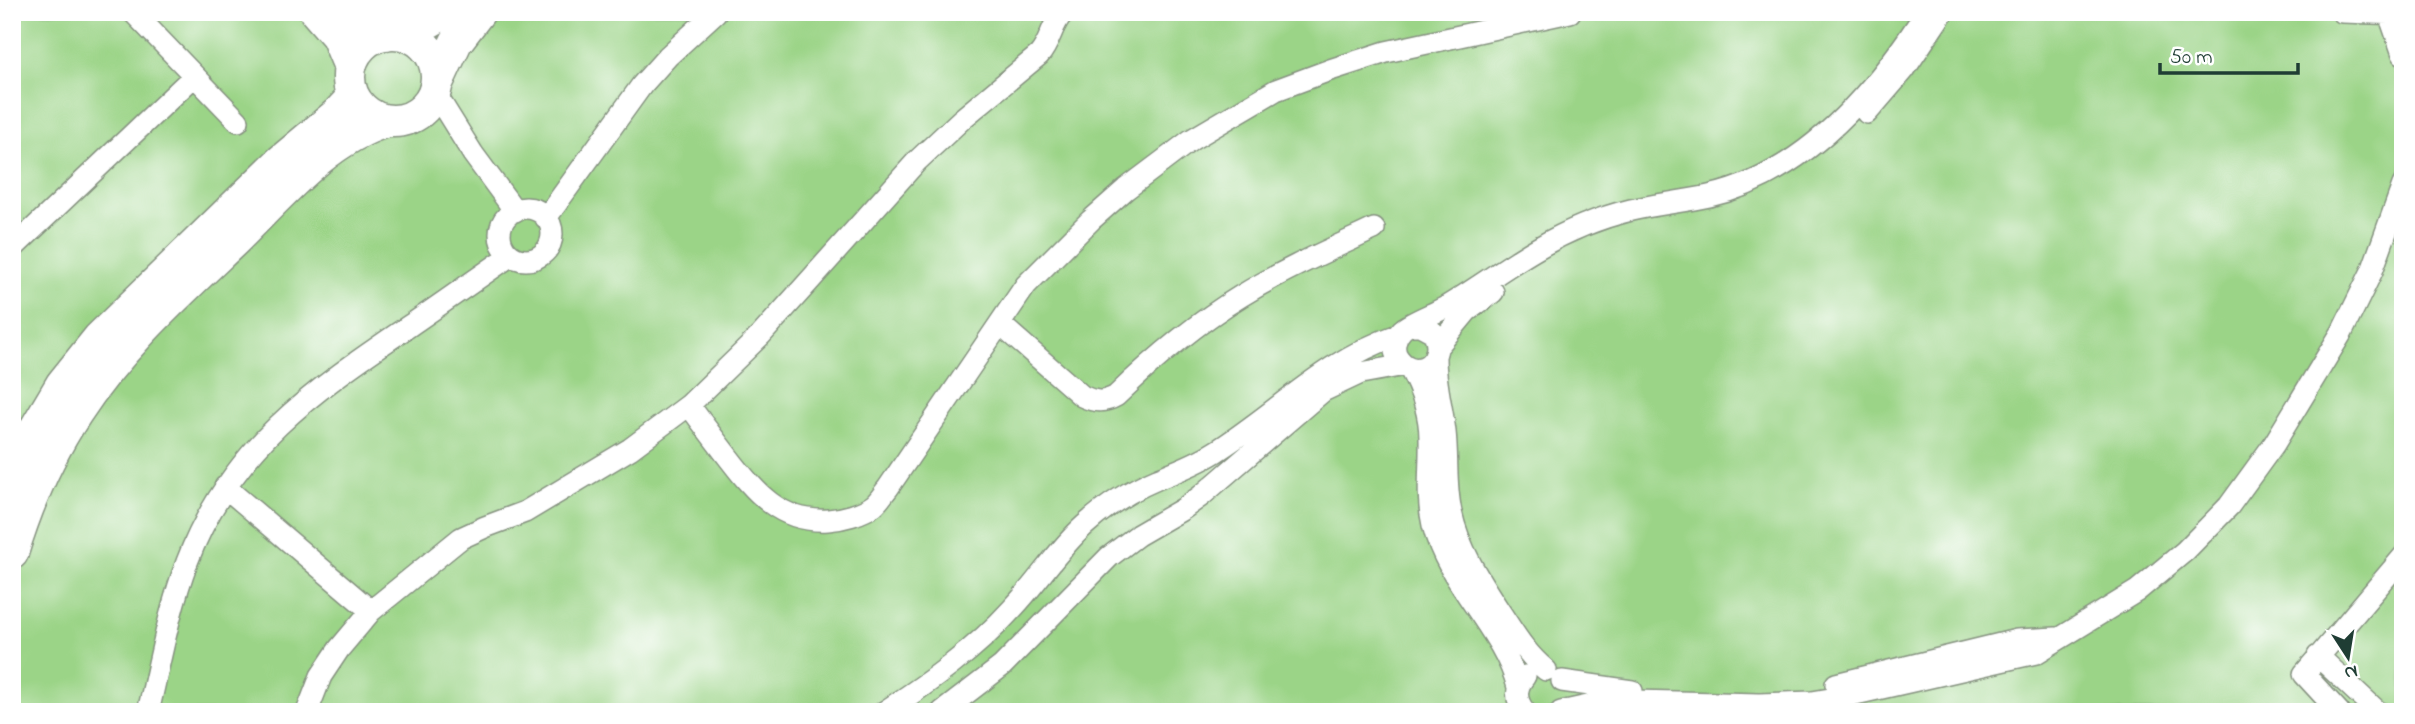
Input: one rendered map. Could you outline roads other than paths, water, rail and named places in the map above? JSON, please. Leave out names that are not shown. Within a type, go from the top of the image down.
[{"type":"street","points":[[133,12],[238,121]]},
{"type":"street","points":[[316,12],[337,36],[350,66]]},
{"type":"street","points":[[347,12],[366,26],[424,45],[437,73],[436,88],[473,154],[515,211]]},
{"type":"street","points":[[387,121],[367,113],[353,97],[349,87],[350,66],[359,48],[376,36],[396,34],[446,12]]},
{"type":"street","points":[[12,553],[33,494],[59,441],[90,392],[126,346],[297,179],[350,136],[372,125],[416,115],[424,109],[456,42],[480,12]]},
{"type":"street","points":[[546,218],[642,85],[668,56],[716,12]]},
{"type":"street","points":[[307,712],[321,676],[339,649],[371,611],[461,538],[525,512],[630,449],[689,405],[761,335],[917,161],[963,118],[1039,55],[1049,42],[1056,20],[1064,12]]},
{"type":"street","points":[[689,405],[751,487],[780,510],[807,519],[836,519],[854,514],[873,505],[888,488],[1026,285],[1091,220],[1191,141],[1276,90],[1386,52],[1570,12]]},
{"type":"street","points":[[1522,711],[1510,664],[1452,570],[1438,540],[1431,510],[1429,424],[1421,392],[1407,366],[1396,355],[1395,342],[1405,330],[1532,252],[1581,226],[1632,209],[1730,191],[1779,168],[1829,130],[1868,91],[1903,48],[1926,12]]},
{"type":"street","points":[[942,712],[1002,666],[1109,557],[1138,535],[1192,503],[1312,399],[1351,376],[1374,370],[1423,367],[1456,322],[1479,302],[1530,267],[1575,242],[1616,228],[1735,200],[1769,187],[1809,163],[1845,134],[1888,91],[1905,71],[1942,12]]},
{"type":"street","points":[[2342,12],[2382,13],[2403,54]]},
{"type":"street","points":[[12,249],[194,76]]},
{"type":"street","points":[[12,475],[24,448],[62,384],[99,338],[281,161],[353,97]]},
{"type":"street","points":[[1560,712],[1655,696],[1810,688],[1856,680],[2017,640],[2056,638],[2111,608],[2162,572],[2208,529],[2248,481],[2274,444],[2347,322],[2385,239],[2403,184]]},
{"type":"street","points":[[535,210],[546,218],[552,233],[547,249],[534,259],[526,261],[510,256],[500,242],[499,233],[504,220],[515,211],[535,210]]},
{"type":"street","points":[[1001,325],[1082,396],[1105,401],[1115,396],[1173,343],[1239,297],[1274,276],[1374,229]]},
{"type":"street","points":[[148,712],[177,591],[201,530],[225,487],[252,450],[297,407],[365,355],[510,256]]},
{"type":"street","points":[[884,712],[930,680],[994,629],[1070,538],[1110,505],[1133,491],[1207,457],[1314,378],[1362,349],[1420,325],[1433,332],[1436,383],[1445,433],[1447,488],[1457,534],[1472,569],[1506,622],[1525,650],[1554,676],[1566,695],[1560,712]]},
{"type":"street","points":[[225,487],[371,611]]},
{"type":"street","points":[[2339,712],[2304,674],[2403,557]]},
{"type":"street","points":[[2319,656],[2378,712]]},
{"type":"street","points":[[1518,687],[1532,672],[1655,696]]}]
